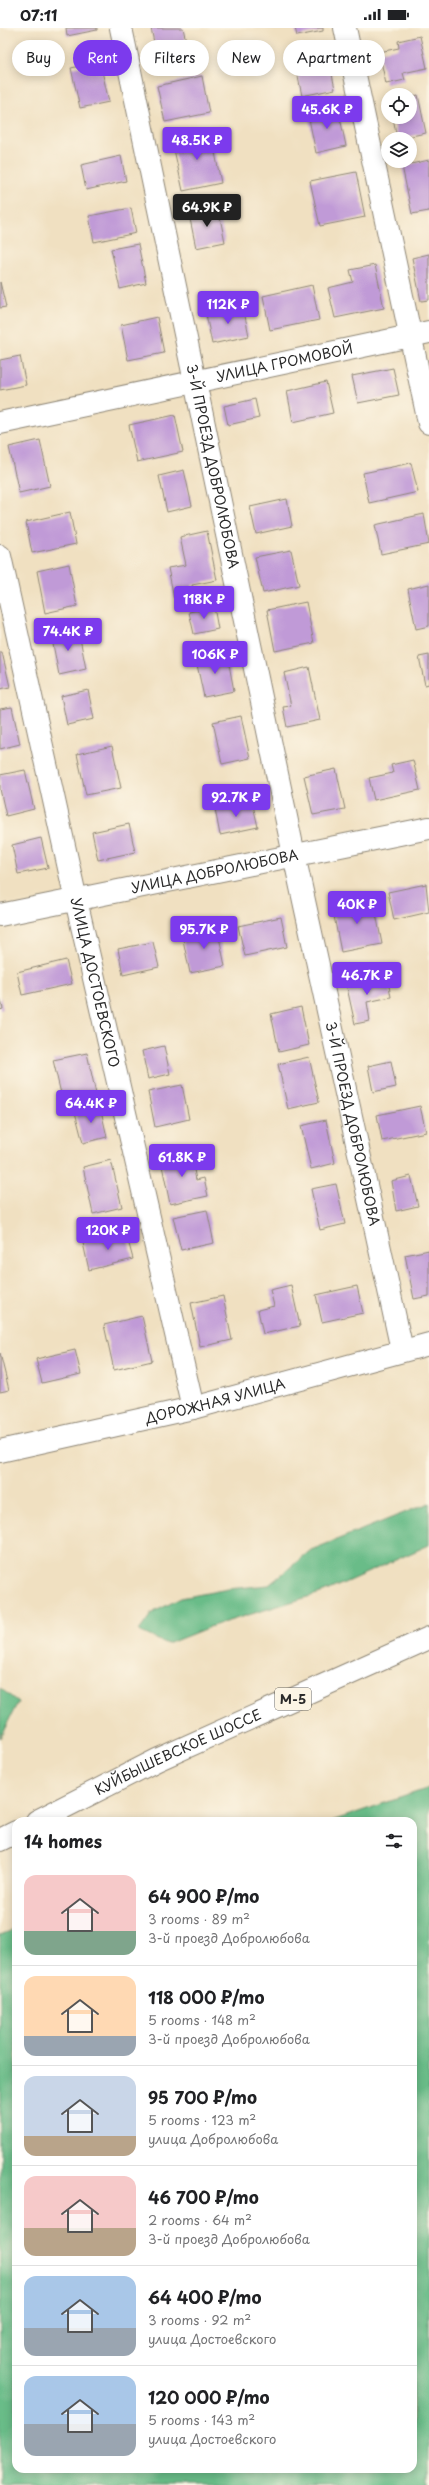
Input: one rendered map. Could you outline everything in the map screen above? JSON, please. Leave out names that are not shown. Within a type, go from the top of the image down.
[{"type":"main road","name":"3-Й ПРОЕЗД ДОБРОЛЮБОВА","points":[[121,28],[294,855],[402,1350]]},
{"type":"main road","points":[[345,28],[420,334],[429,423]]},
{"type":"main road","name":"УЛИЦА ГРОМОВОЙ","points":[[0,423],[420,334]]},
{"type":"main road","name":"УЛИЦА ДОСТОЕВСКОГО","points":[[0,556],[76,900],[193,1408]]},
{"type":"main road","name":"УЛИЦА ДОБРОЛЮБОВА","points":[[0,915],[429,828]]},
{"type":"main road","name":"ДОРОЖНАЯ УЛИЦА","points":[[0,1451],[193,1408],[402,1350],[429,1344]]},
{"type":"main road","name":"КУЙБЫШЕВСКОЕ ШОССЕ","points":[[45,1817],[157,1760],[429,1638]]},
{"type":"main road","points":[[0,1840],[12,1834]]},
{"type":"green space","points":[[429,1503],[429,1545],[324,1592],[212,1626],[167,1644],[139,1631],[152,1613],[181,1598],[228,1589],[269,1585],[311,1550]]},
{"type":"green space","points":[[0,1688],[18,1702],[0,1738]]},
{"type":"green space","points":[[429,1788],[429,2485],[0,2485],[0,1935],[12,1930],[12,2473],[417,2473],[417,1817],[344,1817]]},
{"type":"building","points":[[66,28],[97,28],[97,30],[67,36]]},
{"type":"building","points":[[151,28],[183,28],[186,40],[153,40]]},
{"type":"building","points":[[295,28],[323,28],[323,31],[297,36]]},
{"type":"building","points":[[420,36],[427,68],[403,73],[405,80],[386,84],[384,76],[385,51],[399,48],[398,41]]},
{"type":"building","points":[[71,68],[73,68],[73,76],[103,76],[109,102],[80,108]]},
{"type":"building","points":[[202,76],[209,113],[165,122],[157,86]]},
{"type":"building","points":[[298,76],[332,76],[335,89],[302,96]]},
{"type":"building","points":[[417,95],[426,133],[417,135],[417,132],[396,132],[394,124],[417,124]]},
{"type":"building","points":[[338,108],[346,146],[316,153],[308,114]]},
{"type":"building","points":[[211,132],[221,183],[183,191],[172,140]]},
{"type":"building","points":[[121,156],[126,181],[86,190],[81,165]]},
{"type":"building","points":[[429,160],[429,211],[412,214],[402,168],[417,168],[417,163]]},
{"type":"building","points":[[356,172],[365,217],[320,226],[310,181]]},
{"type":"building","points":[[131,208],[136,233],[94,242],[89,216]]},
{"type":"building","points":[[218,208],[225,242],[196,248],[189,214]]},
{"type":"building","points":[[138,244],[146,283],[120,289],[111,249]]},
{"type":"building","points":[[429,254],[429,300],[421,301],[412,258]]},
{"type":"building","points":[[375,265],[384,308],[335,318],[328,288],[353,282],[350,270]]},
{"type":"building","points":[[0,282],[6,307],[0,308]]},
{"type":"building","points":[[312,285],[319,320],[270,330],[263,296]]},
{"type":"building","points":[[243,306],[249,336],[212,344],[206,314]]},
{"type":"building","points":[[157,317],[164,353],[128,360],[121,325]]},
{"type":"building","points":[[20,356],[26,385],[0,390],[0,360]]},
{"type":"building","points":[[393,368],[399,395],[358,403],[352,376]]},
{"type":"building","points":[[326,382],[333,413],[293,422],[287,391]]},
{"type":"building","points":[[255,399],[259,418],[228,425],[224,406]]},
{"type":"building","points":[[175,415],[183,452],[137,462],[129,425]]},
{"type":"building","points":[[40,440],[50,486],[19,493],[9,447]]},
{"type":"building","points":[[411,463],[418,492],[369,503],[363,473]]},
{"type":"building","points":[[184,470],[192,506],[167,512],[159,476]]},
{"type":"building","points":[[287,499],[292,526],[256,534],[250,507]]},
{"type":"building","points":[[70,512],[76,544],[32,553],[26,522]]},
{"type":"building","points":[[424,514],[429,544],[381,554],[375,525]]},
{"type":"building","points":[[207,531],[217,580],[192,585],[194,594],[174,598],[168,568],[186,565],[180,537]]},
{"type":"building","points":[[291,550],[299,585],[263,593],[255,557]]},
{"type":"building","points":[[69,564],[77,606],[45,613],[37,571]]},
{"type":"building","points":[[429,584],[429,626],[416,629],[408,589]]},
{"type":"building","points":[[306,602],[314,643],[275,651],[267,610]]},
{"type":"building","points":[[214,607],[218,629],[194,634],[189,612]]},
{"type":"building","points":[[78,628],[86,669],[59,675],[51,634]]},
{"type":"building","points":[[0,652],[2,652],[10,687],[0,689]]},
{"type":"building","points":[[227,654],[234,691],[204,697],[196,660]]},
{"type":"building","points":[[429,655],[429,684],[425,685],[419,657]]},
{"type":"building","points":[[309,667],[320,720],[287,727],[283,707],[291,706],[284,673]]},
{"type":"building","points":[[88,690],[94,719],[67,725],[61,696]]},
{"type":"building","points":[[12,707],[20,744],[0,749],[0,709]]},
{"type":"building","points":[[241,716],[250,758],[222,764],[213,722]]},
{"type":"building","points":[[112,746],[121,788],[86,795],[77,754]]},
{"type":"building","points":[[413,760],[420,790],[374,800],[369,778],[393,773],[391,765]]},
{"type":"building","points":[[336,769],[345,809],[313,815],[304,776]]},
{"type":"building","points":[[25,770],[34,809],[6,816],[0,789],[0,775]]},
{"type":"building","points":[[252,801],[258,827],[220,835],[215,809]]},
{"type":"building","points":[[129,824],[135,852],[98,860],[92,832]]},
{"type":"building","points":[[41,838],[48,868],[18,874],[12,845]]},
{"type":"building","points":[[426,884],[429,912],[394,920],[388,892]]},
{"type":"building","points":[[373,898],[382,944],[341,952],[332,906]]},
{"type":"building","points":[[281,917],[287,947],[245,956],[238,926]]},
{"type":"building","points":[[217,927],[225,966],[190,973],[182,935]]},
{"type":"building","points":[[153,942],[159,967],[123,975],[118,949]]},
{"type":"building","points":[[66,960],[72,984],[22,995],[17,972]]},
{"type":"building","points":[[387,975],[391,997],[367,1002],[370,1021],[355,1024],[346,983]]},
{"type":"building","points":[[0,996],[3,1009],[0,1010]]},
{"type":"building","points":[[301,1007],[309,1045],[279,1052],[271,1014]]},
{"type":"building","points":[[164,1046],[170,1074],[148,1079],[142,1051]]},
{"type":"building","points":[[87,1053],[96,1094],[63,1102],[53,1060]]},
{"type":"building","points":[[309,1057],[319,1102],[288,1109],[278,1064]]},
{"type":"building","points":[[391,1061],[396,1087],[373,1092],[368,1066]]},
{"type":"building","points":[[182,1085],[189,1119],[155,1127],[148,1092]]},
{"type":"building","points":[[100,1106],[107,1137],[83,1143],[75,1112]]},
{"type":"building","points":[[420,1106],[426,1132],[382,1141],[377,1115]]},
{"type":"building","points":[[326,1120],[335,1163],[311,1169],[301,1126]]},
{"type":"building","points":[[190,1149],[196,1180],[204,1178],[208,1196],[170,1204],[160,1156]]},
{"type":"building","points":[[111,1160],[122,1207],[93,1214],[83,1167]]},
{"type":"building","points":[[411,1176],[418,1206],[396,1211],[391,1181]]},
{"type":"building","points":[[336,1184],[345,1224],[320,1230],[311,1189]]},
{"type":"building","points":[[207,1210],[214,1243],[181,1250],[173,1217]]},
{"type":"building","points":[[126,1233],[133,1259],[89,1270],[83,1243]]},
{"type":"building","points":[[429,1250],[429,1296],[414,1299],[405,1255]]},
{"type":"building","points":[[291,1285],[300,1326],[263,1334],[258,1310],[274,1306],[270,1290]]},
{"type":"building","points":[[357,1286],[363,1313],[322,1322],[316,1295]]},
{"type":"building","points":[[223,1296],[232,1340],[200,1347],[191,1303]]},
{"type":"building","points":[[142,1316],[152,1361],[114,1370],[104,1325]]},
{"type":"building","points":[[75,1350],[81,1374],[42,1383],[36,1359]]},
{"type":"building","points":[[0,1353],[9,1390],[0,1392]]}]
